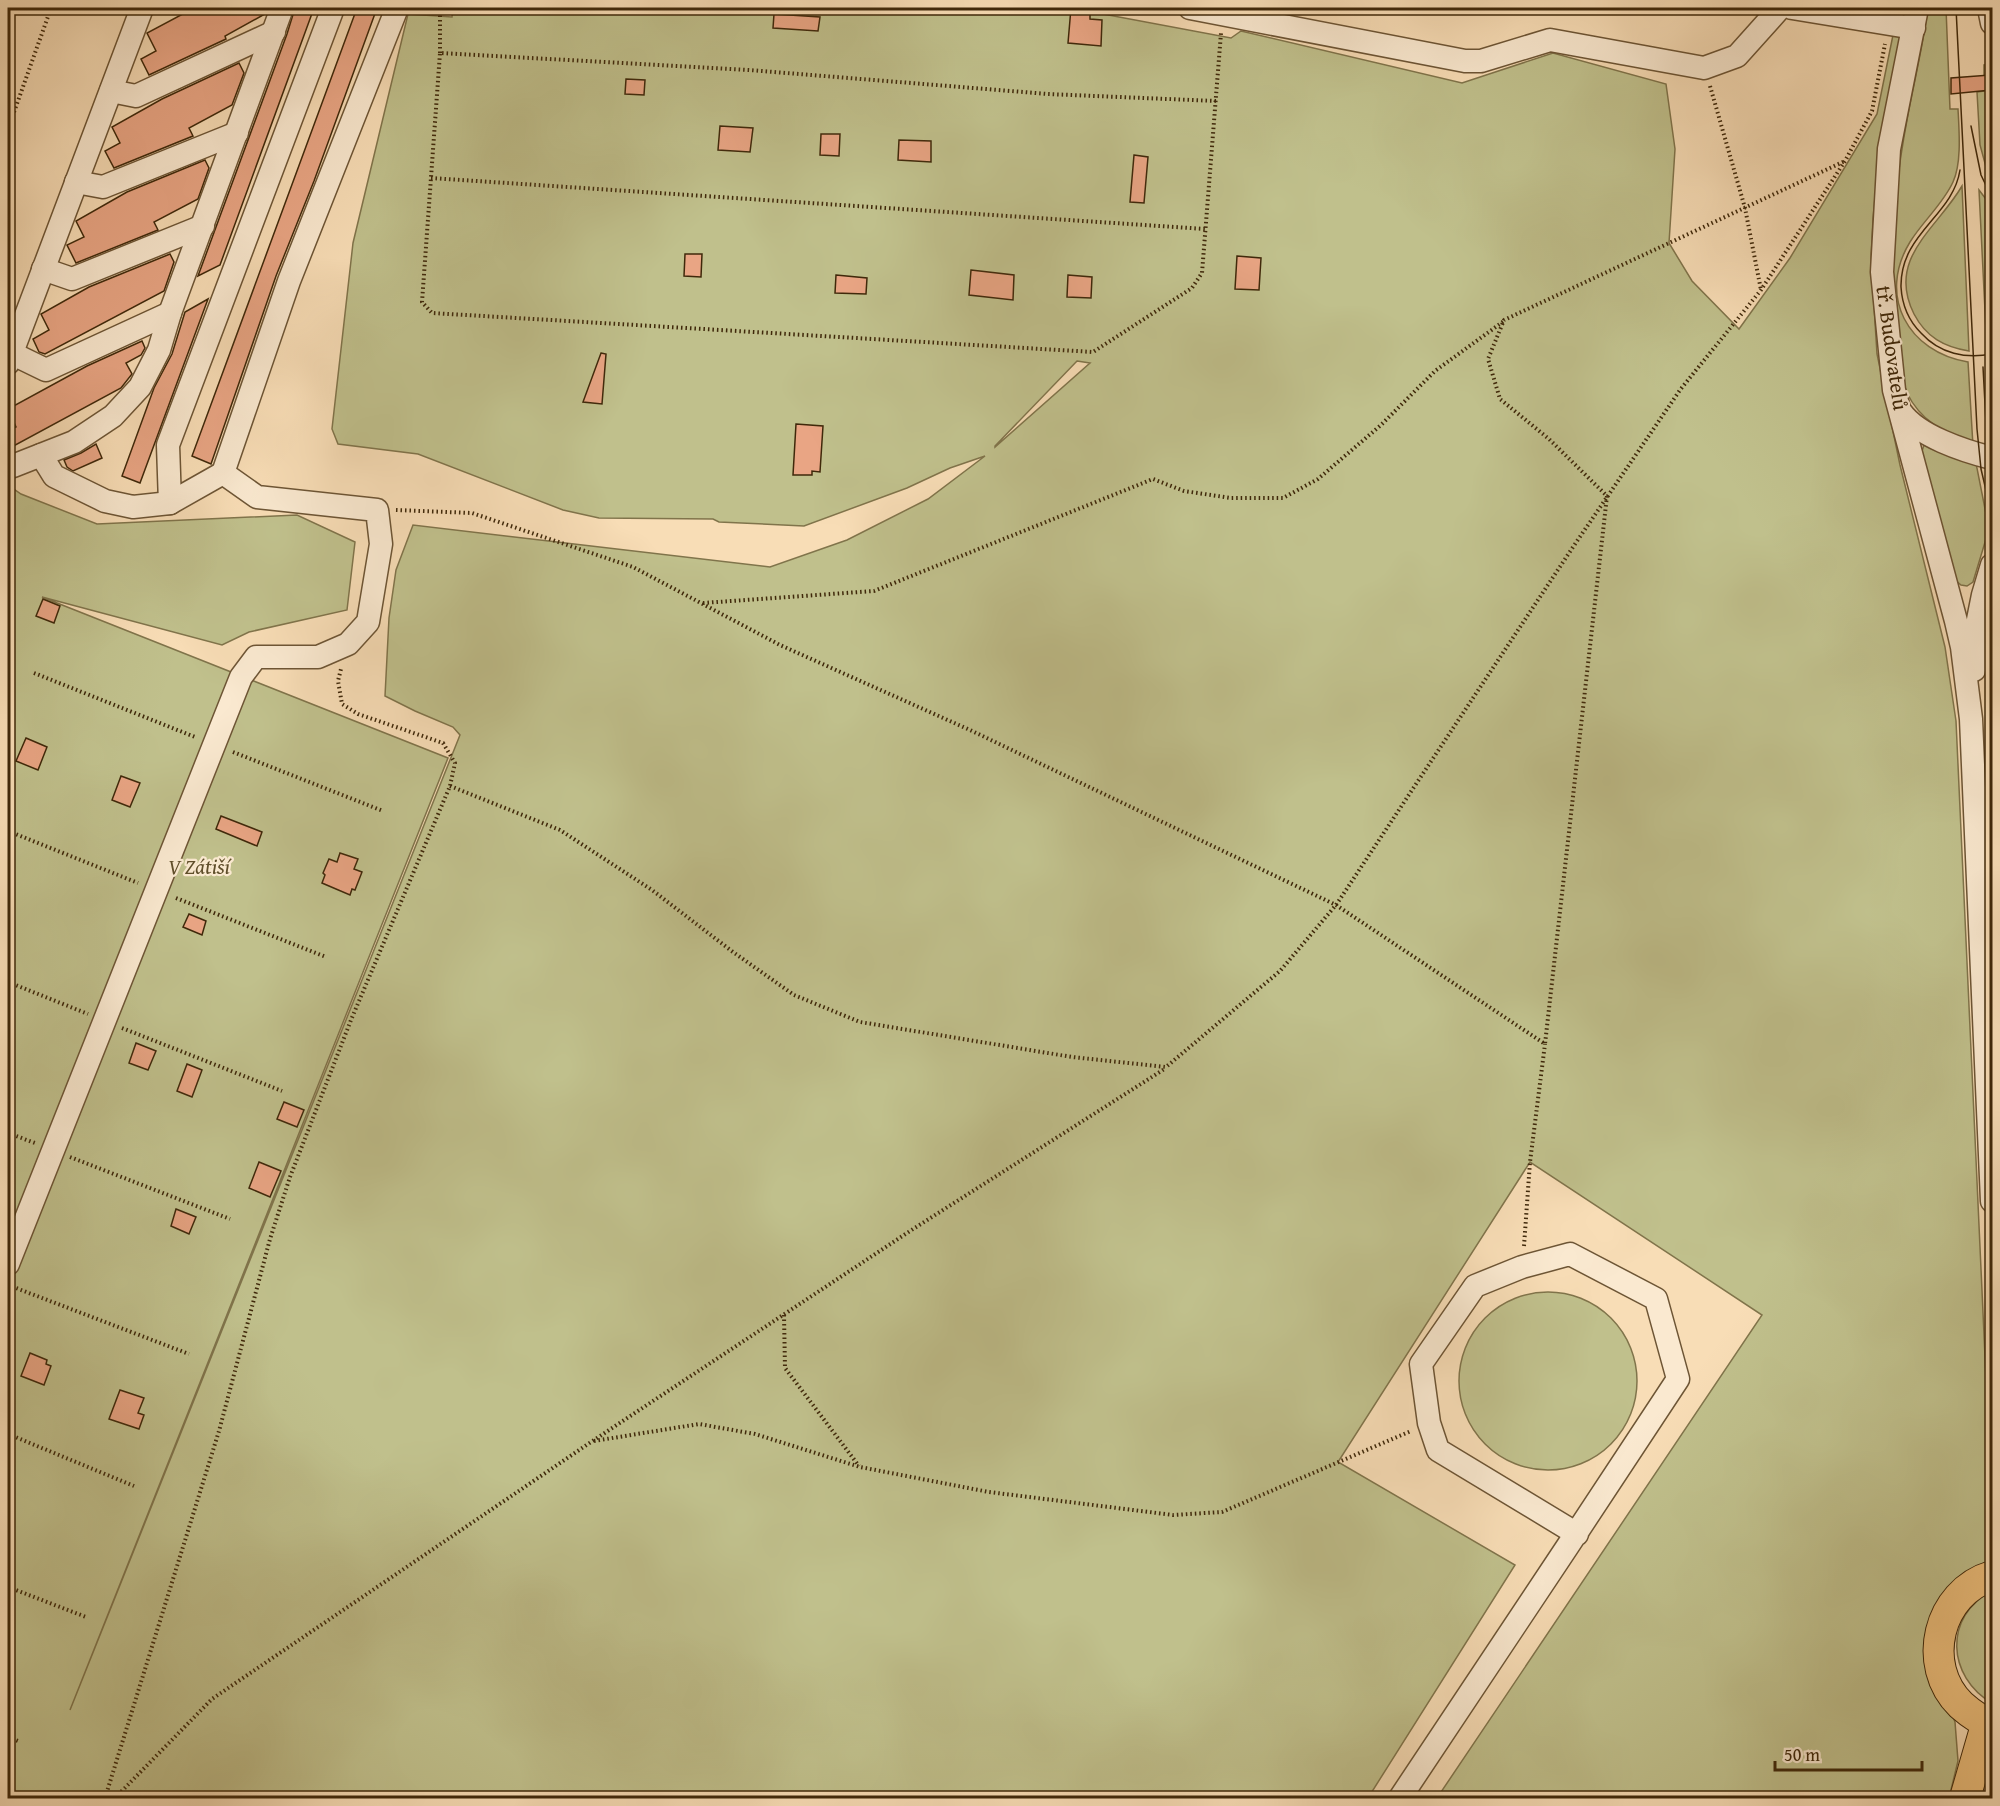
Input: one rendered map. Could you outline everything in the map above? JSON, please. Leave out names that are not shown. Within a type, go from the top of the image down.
[{"type":"main road","points":[[1965,1798],[1990,1723],[1969,1712],[1948,1689],[1938,1659],[1938,1638],[1944,1618],[1955,1600],[1971,1586],[1992,1576]]},
{"type":"street","points":[[142,8],[9,358],[46,369],[170,313]]},
{"type":"street","points":[[8,465],[13,466],[74,442],[112,416],[140,387],[159,350],[170,313],[282,8]]},
{"type":"street","points":[[170,503],[168,445],[333,8]]},
{"type":"street","points":[[42,454],[54,476],[105,501],[133,507],[170,503],[224,473],[289,281],[397,8]]},
{"type":"street","points":[[1190,8],[1465,61],[1481,61],[1550,40],[1704,68],[1737,56],[1780,8]]},
{"type":"street","points":[[1792,8],[1889,24],[1915,18]]},
{"type":"street","points":[[1989,8],[1992,22]]},
{"type":"street","name":"tř. Budovatelů","points":[[1915,18],[1889,149],[1882,272],[1894,390],[1956,621],[1962,647],[1971,719],[1992,1201]]},
{"type":"street","points":[[111,91],[136,96],[274,32]]},
{"type":"street","points":[[76,182],[103,187],[237,133]]},
{"type":"street","points":[[43,269],[72,279],[203,226]]},
{"type":"street","points":[[1900,411],[1921,431],[1936,439],[1992,458]]},
{"type":"street","points":[[8,1264],[241,677],[256,657],[318,657],[348,644],[368,622],[381,544],[377,510],[257,496],[224,473]]},
{"type":"street","name":"tř. Budovatelů","points":[[1971,719],[1977,625],[1992,565]]},
{"type":"street","points":[[1400,1798],[1576,1534],[1678,1379],[1656,1299],[1570,1254],[1522,1267],[1475,1286],[1421,1364],[1429,1424],[1438,1450],[1576,1534]]},
{"type":"path","points":[[8,129],[51,8]]},
{"type":"path","points":[[440,8],[440,53],[422,302],[432,312],[1093,352],[1192,288],[1202,273],[1221,36]]},
{"type":"path","points":[[115,1798],[212,1699],[784,1314],[1166,1067],[1280,971],[1336,905],[1680,390],[1761,290],[1845,161],[1872,111],[1889,24]]},
{"type":"path","points":[[440,53],[749,70],[1048,94],[1216,101]]},
{"type":"path","points":[[1704,68],[1745,208],[1761,290]]},
{"type":"path","points":[[700,603],[874,591],[1153,479],[1184,491],[1231,498],[1283,498],[1318,479],[1381,425],[1435,371],[1504,320],[1845,161]]},
{"type":"path","points":[[431,178],[1205,229]]},
{"type":"path","points":[[1504,320],[1488,359],[1500,399],[1549,439],[1608,496]]},
{"type":"path","points":[[1522,1267],[1530,1162],[1608,496]]},
{"type":"path","points":[[377,510],[472,513],[633,567],[780,645],[970,730],[1336,905],[1545,1044]]},
{"type":"path","points":[[105,1798],[216,1442],[270,1239],[290,1177],[351,1020],[450,786],[455,763],[443,743],[358,714],[342,704],[338,681],[348,644]]},
{"type":"path","points":[[450,786],[560,830],[652,890],[794,995],[860,1022],[1072,1057],[1166,1067]]},
{"type":"path","points":[[8,982],[282,1091]]},
{"type":"path","points":[[8,1133],[230,1219]]},
{"type":"path","points":[[8,1285],[189,1354]]},
{"type":"path","points":[[784,1314],[785,1368],[860,1467]]},
{"type":"path","points":[[591,1442],[699,1424],[755,1434],[860,1467],[988,1492],[1173,1515],[1222,1512],[1429,1424]]},
{"type":"path","points":[[8,1434],[134,1486]]},
{"type":"path","points":[[8,1587],[86,1617]]},
{"type":"path","points":[[8,1737],[18,1741]]},
{"type":"green space","name":"V Zátiší","points":[[453,8],[1071,8],[1231,38],[1241,31],[1462,83],[1553,53],[1666,84],[1675,149],[1669,243],[1692,281],[1739,329],[1790,258],[1877,114],[1893,35],[1903,28],[1877,175],[1871,258],[1877,354],[1900,465],[1945,647],[1956,721],[1992,1510],[1991,1552],[1986,1562],[1963,1576],[1947,1701],[1955,1722],[1958,1761],[1949,1798],[1437,1798],[1762,1315],[1530,1162],[1338,1462],[1515,1565],[1368,1798],[8,1798],[8,485],[21,494],[97,524],[297,515],[355,542],[347,610],[249,632],[222,645],[42,597],[448,758],[70,1710],[460,735],[453,727],[385,696],[389,618],[396,570],[413,525],[770,567],[847,540],[928,499],[985,456],[804,526],[719,522],[713,519],[599,518],[563,510],[418,454],[338,444],[332,429],[353,243],[408,14],[452,17]],"holes":[[[1077,361],[1090,363],[995,447]]]},
{"type":"green space","points":[[1928,8],[1946,8],[1950,109],[1958,109],[1959,156],[1956,174],[1949,190],[1910,242],[1901,262],[1897,282],[1898,301],[1904,318],[1915,334],[1929,347],[1947,356],[1968,362],[1973,446],[1935,425],[1919,412],[1913,403],[1904,382],[1895,320],[1892,263],[1898,176]]},
{"type":"green space","points":[[1992,64],[1992,189],[1980,145],[1977,92],[1991,90],[1990,75],[1984,75],[1984,65]]},
{"type":"green space","points":[[1962,186],[1969,351],[1944,344],[1924,329],[1914,314],[1907,294],[1906,276],[1910,260],[1918,245]]},
{"type":"green space","points":[[1979,190],[1992,207],[1992,349],[1987,351]]},
{"type":"green space","points":[[1924,445],[1975,458],[1989,529],[1973,582],[1967,586],[1955,580],[1922,451]]},
{"type":"green space","points":[[1992,605],[1992,832],[1986,638]]},
{"type":"green space","points":[[1548,1292],[1582,1299],[1611,1318],[1630,1347],[1637,1381],[1630,1415],[1611,1444],[1582,1463],[1548,1470],[1514,1463],[1485,1444],[1466,1415],[1459,1381],[1466,1347],[1485,1318],[1514,1299]]},
{"type":"green space","points":[[1992,1591],[1992,1703],[1977,1692],[1966,1678],[1959,1663],[1957,1647],[1959,1631],[1965,1615],[1976,1602]]},
{"type":"building","points":[[194,8],[268,8],[265,14],[225,36],[226,39],[149,75],[141,59],[156,51],[147,33]]},
{"type":"building","points":[[295,8],[314,8],[220,265],[198,276],[287,34]]},
{"type":"building","points":[[357,8],[377,8],[314,181],[276,276],[211,464],[192,456]]},
{"type":"building","points":[[1071,8],[1090,9],[1090,19],[1102,20],[1101,46],[1068,43]]},
{"type":"building","points":[[774,14],[820,17],[818,31],[773,28]]},
{"type":"building","points":[[239,63],[244,73],[232,105],[189,128],[193,136],[114,168],[105,151],[120,143],[112,127],[162,99]]},
{"type":"building","points":[[1990,75],[1991,90],[1951,94],[1951,78]]},
{"type":"building","points":[[626,79],[645,80],[644,95],[625,94]]},
{"type":"building","points":[[720,126],[753,128],[750,152],[718,150]]},
{"type":"building","points":[[821,134],[840,134],[839,156],[820,155]]},
{"type":"building","points":[[899,140],[931,141],[931,162],[898,160]]},
{"type":"building","points":[[1134,155],[1148,157],[1144,203],[1130,202]]},
{"type":"building","points":[[205,160],[209,168],[198,199],[154,222],[158,230],[76,263],[67,245],[84,237],[76,221],[127,192]]},
{"type":"building","points":[[170,254],[174,262],[164,291],[45,354],[39,352],[33,339],[49,330],[41,314],[89,287]]},
{"type":"building","points":[[685,254],[702,254],[701,277],[684,276]]},
{"type":"building","points":[[1237,256],[1261,258],[1259,290],[1235,289]]},
{"type":"building","points":[[971,270],[1014,275],[1013,300],[969,295]]},
{"type":"building","points":[[836,275],[867,278],[866,294],[835,293]]},
{"type":"building","points":[[1068,275],[1092,277],[1091,298],[1067,297]]},
{"type":"building","points":[[208,299],[140,483],[122,476],[154,388],[172,354],[185,312]]},
{"type":"building","points":[[142,341],[145,348],[141,355],[126,363],[132,374],[121,388],[8,449],[8,431],[16,427],[8,409],[87,366]]},
{"type":"building","points":[[601,353],[606,354],[602,404],[583,402]]},
{"type":"building","points":[[796,424],[823,426],[820,472],[812,471],[812,475],[793,475]]},
{"type":"building","points":[[96,444],[102,458],[73,471],[67,467],[64,460]]},
{"type":"building","points":[[43,599],[60,606],[54,623],[36,616]]},
{"type":"building","points":[[26,738],[47,747],[38,770],[16,761]]},
{"type":"building","points":[[121,776],[140,783],[130,807],[112,800]]},
{"type":"building","points":[[221,816],[262,832],[257,846],[216,829]]},
{"type":"building","points":[[340,853],[358,859],[354,869],[362,872],[355,890],[352,889],[350,895],[322,883],[325,875],[323,873],[329,859],[337,862]]},
{"type":"building","points":[[189,914],[206,921],[202,935],[183,927]]},
{"type":"building","points":[[136,1043],[156,1051],[148,1070],[129,1063]]},
{"type":"building","points":[[187,1064],[202,1070],[192,1097],[177,1091]]},
{"type":"building","points":[[284,1102],[304,1110],[297,1127],[277,1119]]},
{"type":"building","points":[[259,1162],[281,1171],[270,1197],[249,1188]]},
{"type":"building","points":[[176,1209],[196,1217],[189,1234],[171,1226]]},
{"type":"building","points":[[30,1353],[47,1360],[46,1364],[51,1366],[44,1385],[21,1376]]},
{"type":"building","points":[[120,1390],[144,1398],[138,1413],[144,1415],[139,1429],[109,1419]]},
{"type":"tram line","points":[[1956,8],[1977,429],[1981,469],[1992,516]]},
{"type":"tram line","points":[[1971,126],[1981,175],[1992,198]]},
{"type":"tram line","points":[[1960,170],[1948,200],[1917,238],[1909,252],[1903,268],[1902,293],[1907,312],[1913,323],[1936,346],[1963,355],[1992,354]]},
{"type":"tram line","points":[[1983,367],[1987,441],[1992,476]]}]
